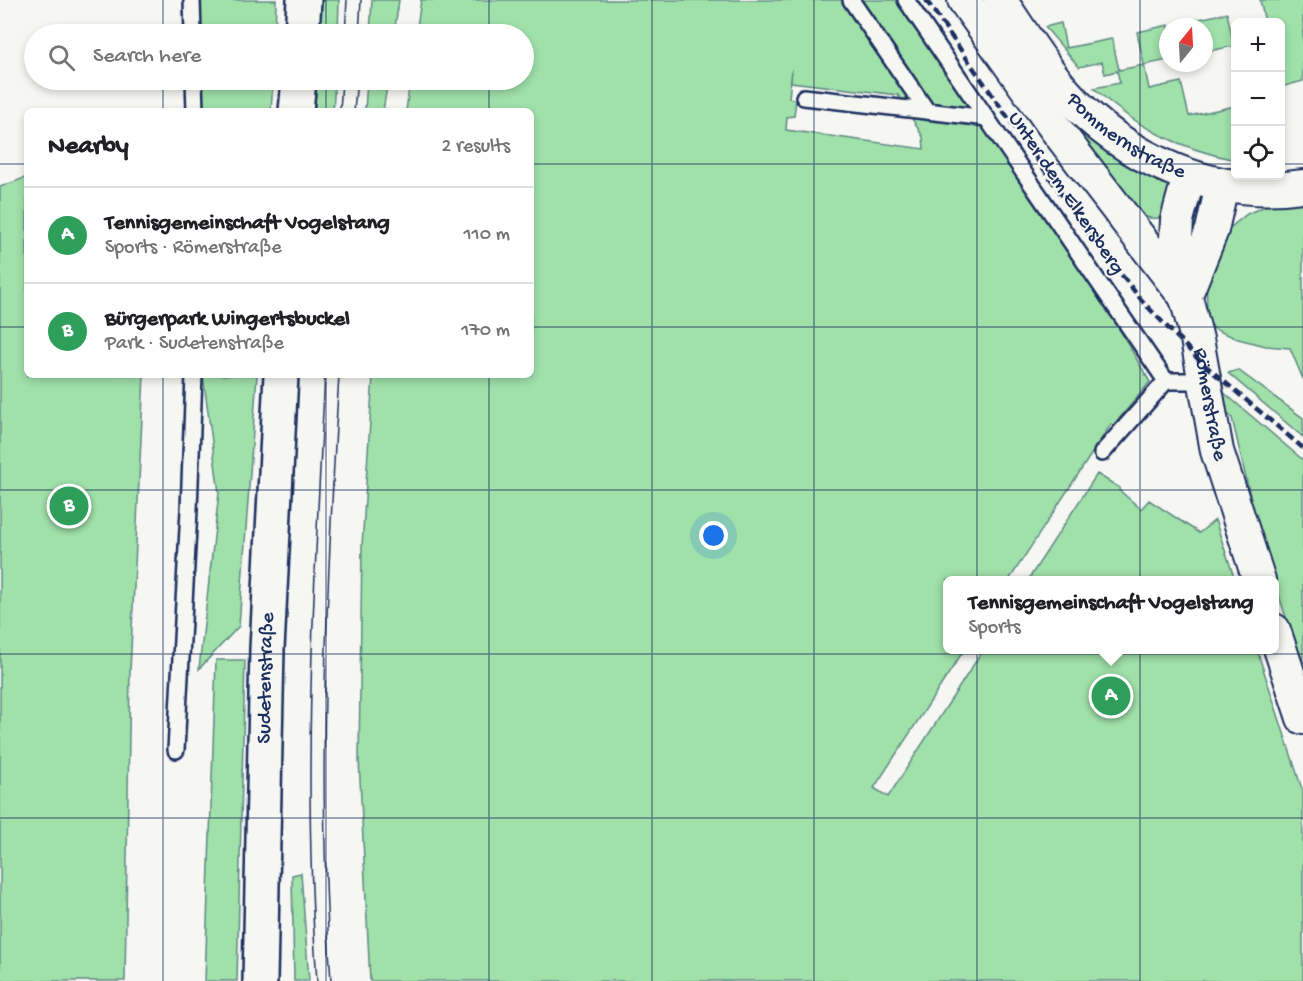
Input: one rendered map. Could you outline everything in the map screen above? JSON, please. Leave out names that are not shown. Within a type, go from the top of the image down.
[{"type":"main road","points":[[303,24],[304,0]]},
{"type":"main road","points":[[297,108],[298,90]]},
{"type":"main road","name":"Sudetenstraße","points":[[260,981],[267,673],[281,378]]},
{"type":"street","name":"Pommernstraße","points":[[964,0],[1055,128],[1185,297]]},
{"type":"street","name":"Pommernstraße","points":[[1000,0],[1066,92],[1120,142],[1189,176],[1222,185],[1255,188],[1303,186]]},
{"type":"street","name":"Römerstraße","points":[[1189,176],[1177,220],[1175,256],[1197,339],[1217,451],[1258,576]]},
{"type":"street","points":[[1185,297],[1212,230],[1222,185]]},
{"type":"street","points":[[1279,643],[1303,718]]},
{"type":"lane","points":[[192,0],[193,24]]},
{"type":"lane","points":[[851,0],[927,111]]},
{"type":"lane","name":"Unter dem Elkersberg","points":[[906,0],[1166,381]]},
{"type":"lane","points":[[194,90],[195,108]]},
{"type":"lane","points":[[804,97],[987,118]]},
{"type":"lane","points":[[176,750],[194,378]]},
{"type":"lane","points":[[1102,453],[1166,381],[1205,381]]},
{"type":"green space","points":[[200,0],[276,0],[275,24],[201,24]]},
{"type":"green space","points":[[321,0],[339,0],[338,24],[320,24]]},
{"type":"green space","points":[[372,0],[399,0],[395,24],[371,24]]},
{"type":"green space","points":[[421,0],[897,0],[1092,282],[1150,382],[1113,426],[1111,424],[1012,576],[943,576],[943,654],[961,654],[874,788],[888,797],[980,654],[1258,654],[1303,792],[1303,981],[370,981],[359,759],[362,546],[373,378],[534,378],[534,108],[406,108],[409,90],[534,90],[534,24],[417,24]],"holes":[[[792,69],[791,82],[898,95],[923,137],[924,149],[786,130],[787,117],[794,116],[796,100],[789,98]]]},
{"type":"green space","points":[[977,0],[988,0],[1172,188],[1165,216],[1152,218],[1140,214]]},
{"type":"green space","points":[[1260,0],[1303,0],[1303,81],[1285,86],[1285,18],[1264,18]]},
{"type":"green space","points":[[1227,13],[1231,47],[1213,50],[1213,18],[1203,18]]},
{"type":"green space","points":[[1061,23],[1066,48],[1112,39],[1119,70],[1144,65],[1149,89],[1181,82],[1189,116],[1231,107],[1231,159],[1177,142],[1142,125],[1126,114],[1094,88],[1120,83],[1117,71],[1105,74],[1102,62],[1079,67],[1045,27]]},
{"type":"green space","points":[[1159,27],[1159,62],[1144,65],[1137,32]]},
{"type":"green space","points":[[202,90],[272,90],[271,108],[202,108]]},
{"type":"green space","points":[[315,90],[334,90],[333,108],[314,108]]},
{"type":"green space","points":[[366,90],[386,90],[383,108],[365,108]]},
{"type":"green space","points":[[24,178],[24,378],[144,378],[130,671],[125,981],[0,981],[0,187]]},
{"type":"green space","points":[[1303,201],[1303,379],[1290,348],[1266,346],[1238,339],[1214,329],[1207,318],[1206,263],[1221,235],[1247,214],[1265,206]]},
{"type":"green space","points":[[1238,370],[1303,418],[1303,437],[1228,373]]},
{"type":"green space","points":[[203,378],[257,378],[239,626],[199,669],[219,493]]},
{"type":"green space","points":[[1222,391],[1303,460],[1303,670],[1279,596],[1279,576],[1273,576],[1259,534],[1232,418],[1220,404]]},
{"type":"green space","points":[[1097,474],[1120,488],[1119,490],[1141,509],[1149,500],[1199,533],[1215,520],[1234,576],[1031,576]]},
{"type":"green space","points":[[216,660],[245,660],[237,981],[205,981]]},
{"type":"green space","points":[[301,873],[309,981],[294,981],[292,875]]},
{"type":"tram line","points":[[346,24],[347,0]]},
{"type":"tram line","points":[[360,24],[361,0]]},
{"type":"tram line","points":[[340,108],[341,90]]},
{"type":"tram line","points":[[354,108],[356,90]]},
{"type":"tram line","points":[[317,981],[310,830],[310,754],[311,678],[325,378]]},
{"type":"tram line","points":[[331,981],[324,754],[325,678],[339,378]]},
{"type":"railway","points":[[926,0],[1094,241],[1144,303],[1201,362],[1303,448]]},
{"type":"place","name":"Bürgerpark Wingertsbuckel","points":[[69,506]]},
{"type":"place","name":"Tennisgemeinschaft Vogelstang","points":[[1111,696]]}]
